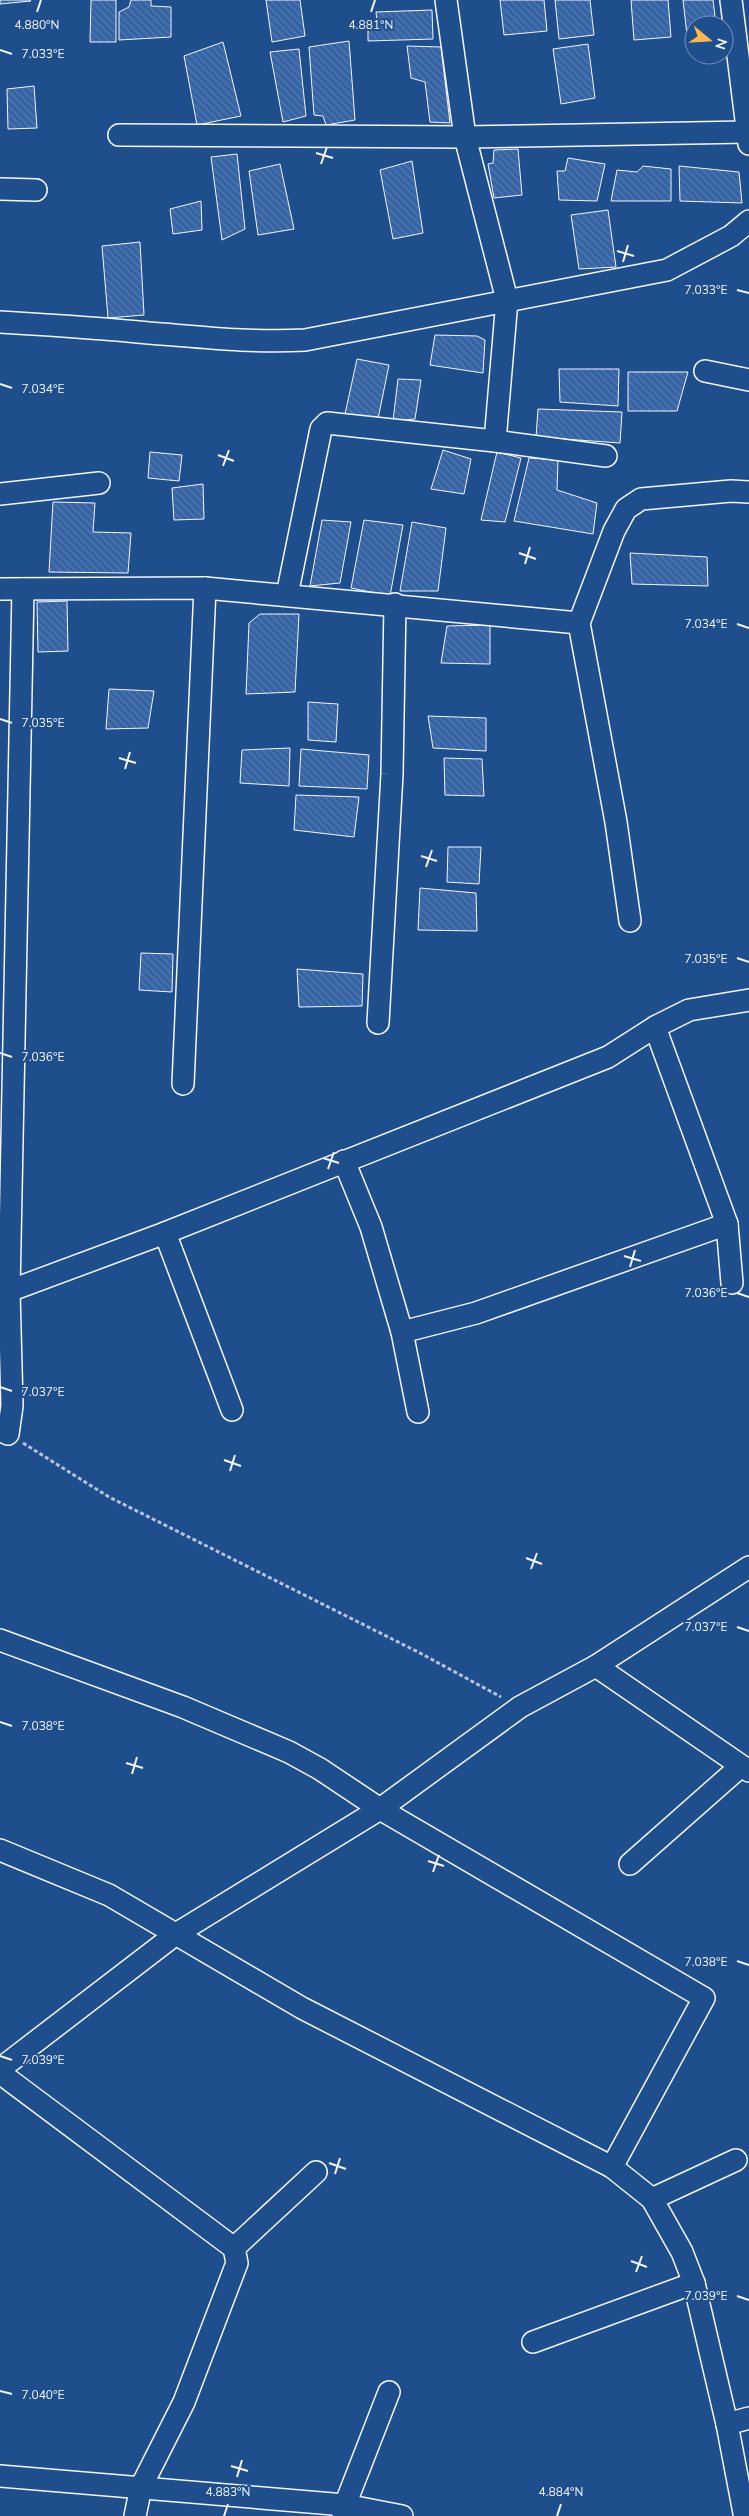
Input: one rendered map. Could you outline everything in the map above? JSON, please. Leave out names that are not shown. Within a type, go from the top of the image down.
[{"type":"street","points":[[446,0],[465,137],[507,300],[495,441]]},
{"type":"street","points":[[119,135],[748,138],[731,0]]},
{"type":"street","points":[[0,190],[36,190]]},
{"type":"street","points":[[0,322],[273,342],[305,340],[667,270],[731,236],[749,220]]},
{"type":"street","points":[[705,371],[749,380]]},
{"type":"street","points":[[287,595],[320,429],[327,423],[495,441],[606,456]]},
{"type":"street","points":[[0,494],[98,483]]},
{"type":"street","points":[[630,921],[616,822],[580,622],[614,531],[630,504],[641,499],[731,491],[749,492]]},
{"type":"street","points":[[183,1084],[205,588]]},
{"type":"street","points":[[0,589],[205,588],[580,622]]},
{"type":"street","points":[[4,1432],[12,1406],[9,1292],[23,589]]},
{"type":"street","points":[[378,1023],[392,774],[395,604]]},
{"type":"street","points":[[9,1292],[165,1233],[608,1057],[655,1027],[689,1010],[749,1000]]},
{"type":"street","points":[[655,1027],[727,1224],[732,1283]]},
{"type":"street","points":[[344,1161],[371,1227],[402,1332],[418,1412]]},
{"type":"street","points":[[402,1332],[476,1313],[727,1224]]},
{"type":"street","points":[[165,1233],[232,1410]]},
{"type":"street","points":[[135,2516],[141,2487],[184,2402],[237,2263],[234,2248],[0,2071],[176,1934],[380,1809],[520,1707],[596,1666],[749,1567]]},
{"type":"street","points":[[0,1640],[183,1707],[289,1752],[320,1769],[380,1809],[704,1998],[612,2167]]},
{"type":"street","points":[[596,1666],[745,1768],[630,1864]]},
{"type":"street","points":[[0,1850],[109,1895],[302,2008],[612,2167],[652,2199],[682,2252],[694,2283],[727,2424],[743,2514]]},
{"type":"street","points":[[652,2199],[736,2160]]},
{"type":"street","points":[[234,2248],[316,2172]]},
{"type":"street","points":[[533,2342],[694,2283]]},
{"type":"street","points":[[344,2510],[390,2392]]},
{"type":"street","points":[[727,2424],[749,2418]]},
{"type":"street","points":[[0,2476],[141,2487],[402,2516]]},
{"type":"path","points":[[4,1432],[109,1497],[420,1653],[520,1707]]},
{"type":"building","points":[[0,0],[30,0],[31,1],[0,4]]},
{"type":"building","points":[[91,0],[116,0],[116,42],[90,42]]},
{"type":"building","points":[[131,0],[151,0],[151,6],[171,7],[171,37],[119,40],[119,12],[129,7]]},
{"type":"building","points":[[266,0],[300,0],[305,36],[272,42]]},
{"type":"building","points":[[500,0],[544,0],[547,31],[504,35]]},
{"type":"building","points":[[555,0],[590,0],[594,35],[559,39]]},
{"type":"building","points":[[631,0],[668,0],[671,37],[634,40]]},
{"type":"building","points":[[683,0],[713,0],[715,15],[685,15]]},
{"type":"building","points":[[432,10],[433,39],[368,41],[368,23],[377,22],[376,12]]},
{"type":"building","points":[[349,41],[355,120],[326,125],[323,116],[314,115],[309,47]]},
{"type":"building","points":[[223,42],[241,116],[197,125],[184,56]]},
{"type":"building","points":[[588,44],[595,98],[561,104],[553,49]]},
{"type":"building","points":[[407,46],[441,47],[450,123],[430,122],[425,82],[411,78]]},
{"type":"building","points":[[299,49],[306,116],[283,122],[270,52]]},
{"type":"building","points":[[34,86],[37,128],[8,129],[7,89]]},
{"type":"building","points":[[518,149],[522,195],[494,198],[488,164],[493,163],[494,150]]},
{"type":"building","points":[[237,154],[245,229],[222,240],[211,157]]},
{"type":"building","points":[[568,158],[605,164],[597,201],[559,200],[557,171],[565,171]]},
{"type":"building","points":[[412,161],[423,233],[393,239],[380,170]]},
{"type":"building","points":[[280,164],[294,229],[258,235],[249,171]]},
{"type":"building","points":[[643,166],[671,169],[671,201],[611,201],[617,170],[637,172]]},
{"type":"building","points":[[679,166],[739,172],[742,203],[680,201]]},
{"type":"building","points":[[201,201],[202,230],[173,234],[170,209]]},
{"type":"building","points":[[608,210],[616,267],[579,269],[571,215]]},
{"type":"building","points":[[140,242],[144,315],[108,318],[102,246]]},
{"type":"building","points":[[435,335],[477,336],[485,340],[483,373],[430,365]]},
{"type":"building","points":[[357,359],[389,365],[378,419],[345,414]]},
{"type":"building","points":[[559,369],[619,369],[618,406],[560,402]]},
{"type":"building","points":[[628,372],[688,372],[677,411],[628,411]]},
{"type":"building","points":[[398,379],[421,380],[415,419],[393,421]]},
{"type":"building","points":[[538,409],[622,412],[620,443],[536,437]]},
{"type":"building","points":[[443,450],[471,459],[464,494],[431,489]]},
{"type":"building","points":[[150,452],[182,455],[179,481],[148,478]]},
{"type":"building","points":[[497,452],[521,458],[505,522],[481,520]]},
{"type":"building","points":[[529,458],[558,460],[557,490],[597,503],[593,534],[514,521]]},
{"type":"building","points":[[203,484],[204,519],[174,520],[172,488]]},
{"type":"building","points":[[53,502],[95,503],[93,532],[131,533],[128,573],[49,572]]},
{"type":"building","points":[[322,520],[351,522],[340,583],[310,586]]},
{"type":"building","points":[[364,520],[403,525],[390,596],[351,588]]},
{"type":"building","points":[[412,522],[446,528],[438,591],[400,591]]},
{"type":"building","points":[[630,553],[707,557],[708,586],[632,584]]},
{"type":"building","points":[[67,601],[68,651],[38,652],[37,602]]},
{"type":"building","points":[[260,614],[299,614],[295,692],[246,694],[249,623]]},
{"type":"building","points":[[490,625],[490,664],[441,663],[447,626]]},
{"type":"building","points":[[109,689],[154,691],[148,728],[106,729]]},
{"type":"building","points":[[308,702],[338,704],[336,742],[308,740]]},
{"type":"building","points":[[428,716],[486,718],[486,751],[433,748]]},
{"type":"building","points":[[290,748],[289,786],[240,783],[242,750]]},
{"type":"building","points":[[301,749],[369,755],[367,789],[299,786]]},
{"type":"building","points":[[444,758],[482,759],[484,796],[445,795]]},
{"type":"building","points":[[296,795],[359,797],[354,837],[294,830]]},
{"type":"building","points":[[448,847],[481,847],[479,884],[447,882]]},
{"type":"building","points":[[420,888],[476,893],[477,931],[418,930]]},
{"type":"building","points":[[141,953],[173,954],[172,992],[139,990]]},
{"type":"building","points":[[297,969],[363,974],[362,1006],[299,1007]]}]
